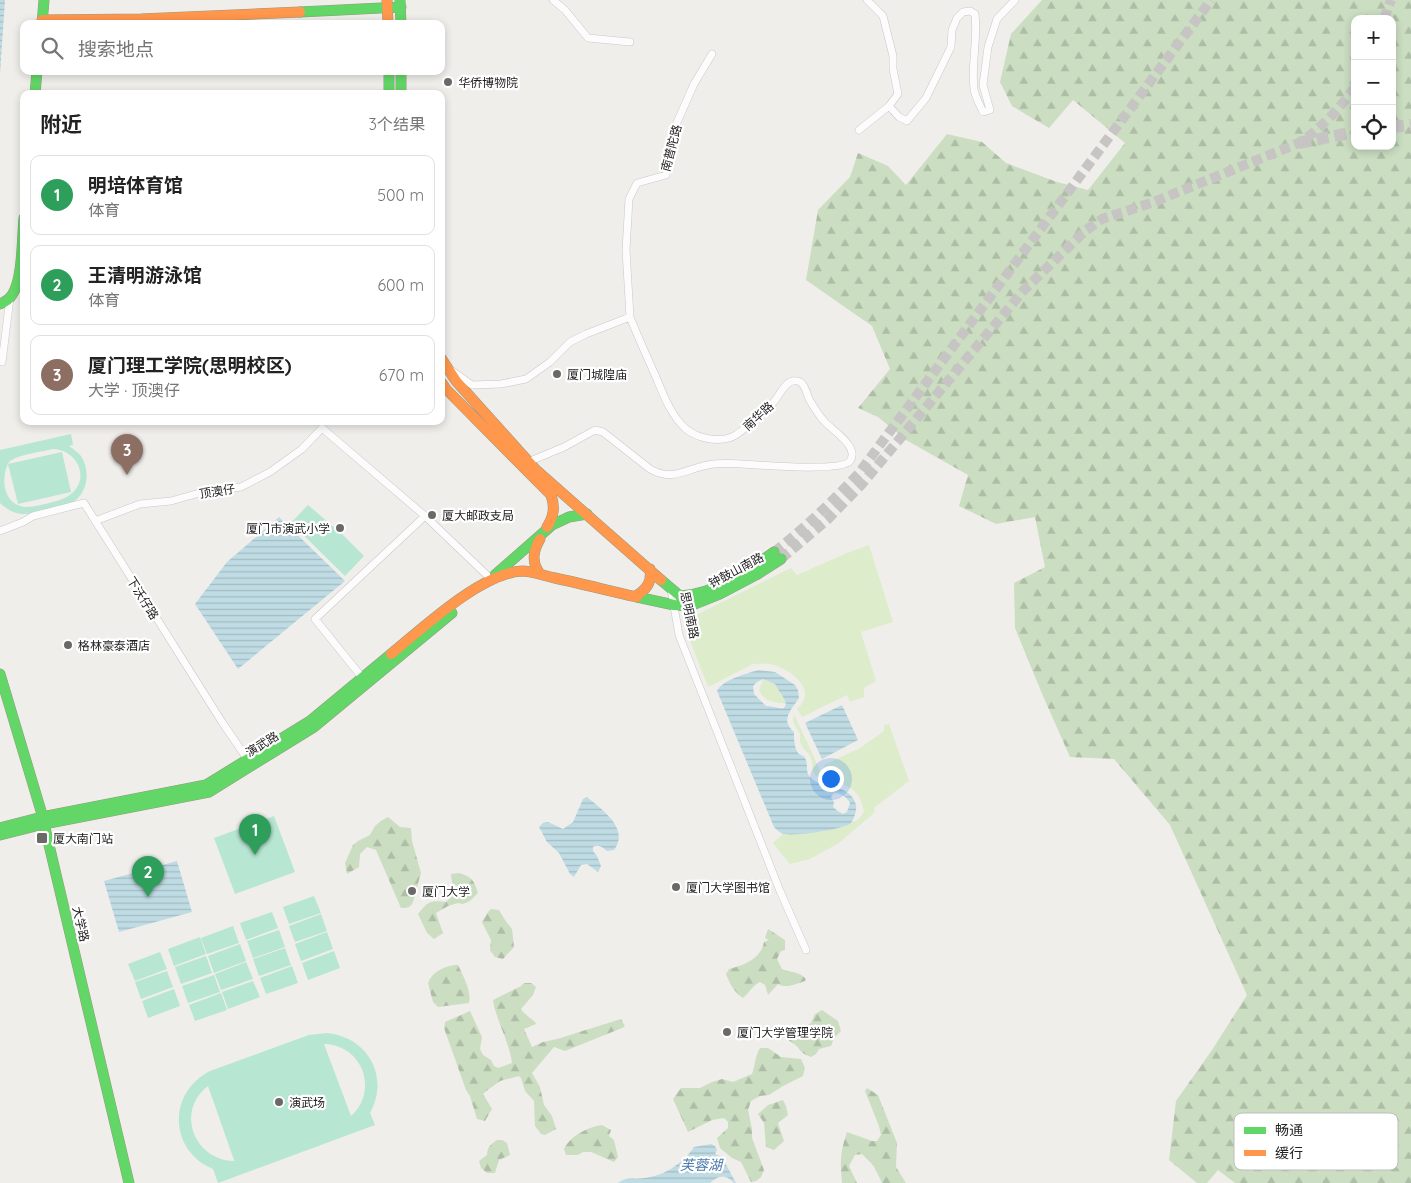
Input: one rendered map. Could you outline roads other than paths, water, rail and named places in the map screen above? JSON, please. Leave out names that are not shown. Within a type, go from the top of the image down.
[{"type":"main road","points":[[42,20],[44,0]]},
{"type":"main road","points":[[108,20],[400,3],[401,20]]},
{"type":"main road","points":[[388,4],[388,20]]},
{"type":"main road","points":[[35,90],[37,75]]},
{"type":"main road","points":[[389,75],[389,90]]},
{"type":"main road","points":[[401,75],[401,90]]},
{"type":"main road","points":[[0,304],[7,301],[14,291],[18,278],[20,258]]},
{"type":"main road","name":"思明南路","points":[[445,364],[456,381],[536,470],[671,589]]},
{"type":"main road","points":[[445,388],[550,495],[554,502],[555,511],[551,522],[543,532],[533,553],[535,569],[540,574]]},
{"type":"main road","name":"演武路","points":[[0,828],[209,792],[250,762],[314,727],[364,681],[491,579],[552,525],[565,518],[587,514]]},
{"type":"main road","name":"钟鼓山南路","points":[[491,579],[512,572],[523,571],[674,605],[690,606],[739,585],[778,556],[756,565],[701,594],[680,596],[671,589]]},
{"type":"main road","points":[[636,596],[649,585],[650,569]]},
{"type":"main road","name":"大学路","points":[[0,674],[43,820],[129,1183]]},
{"type":"main road","name":"演武路","points":[[0,835],[43,820]]},
{"type":"street","points":[[553,0],[565,10],[588,38],[630,42]]},
{"type":"street","points":[[860,130],[889,106],[898,94],[893,69],[894,56],[883,16],[868,0]]},
{"type":"street","points":[[889,106],[899,117],[907,121],[913,115],[926,98],[951,47],[952,30],[957,18],[963,12],[970,11],[975,14],[976,23],[973,69],[974,92],[983,112],[990,110],[982,85],[988,47],[997,19],[1015,0]]},
{"type":"street","name":"南普陀路","points":[[630,318],[626,250],[628,200],[637,183],[666,175],[675,127],[694,84],[712,54]]},
{"type":"street","points":[[2,362],[10,298]]},
{"type":"street","points":[[448,368],[472,385],[501,384],[526,379],[550,362],[570,342],[630,318]]},
{"type":"street","name":"南华路","points":[[528,462],[564,447],[595,430],[603,432],[658,474],[672,476],[708,465],[739,464],[815,467],[842,466],[851,460],[853,453],[849,445],[825,422],[816,410],[803,385],[800,381],[795,380],[784,386],[768,408],[730,438],[717,440],[706,438],[686,429],[666,401],[630,318]]},
{"type":"street","name":"顶澳仔","points":[[95,521],[140,504],[171,501],[203,492],[241,487],[270,472],[302,449],[323,425]]},
{"type":"street","name":"顶澳仔","points":[[325,425],[426,516],[491,579]]},
{"type":"street","name":"下沃仔路","points":[[0,531],[33,516],[84,503],[165,634],[250,762]]},
{"type":"street","points":[[364,681],[315,619],[426,516]]},
{"type":"street","name":"思明南路","points":[[671,589],[679,635],[780,891],[806,950]]},
{"type":"water","points":[[0,0],[5,0],[0,74]]},
{"type":"water","points":[[279,517],[345,581],[238,669],[195,604],[227,562]]},
{"type":"water","points":[[759,670],[775,672],[795,685],[798,690],[799,698],[787,719],[790,728],[794,732],[796,749],[805,758],[807,772],[812,779],[824,785],[843,790],[853,798],[856,805],[854,817],[851,823],[846,826],[798,834],[784,834],[774,827],[717,691],[730,680]],"holes":[[[763,679],[775,684],[785,701],[784,708],[766,706],[754,694],[753,686]],[[834,793],[844,796],[850,803],[847,812],[843,814],[833,807],[834,802],[831,797]]]},
{"type":"water","points":[[842,705],[858,740],[822,759],[805,723]]},
{"type":"water","points":[[587,797],[612,820],[619,834],[618,842],[614,850],[607,851],[599,846],[593,847],[593,851],[601,866],[598,872],[587,864],[581,865],[574,877],[570,874],[559,853],[547,842],[539,827],[543,823],[548,822],[563,829],[573,822],[583,799]]},
{"type":"water","points":[[177,861],[192,912],[119,932],[104,881]]},
{"type":"water","name":"芙蓉湖","points":[[711,1144],[715,1146],[717,1150],[715,1154],[723,1159],[736,1183],[722,1177],[716,1178],[710,1183],[618,1183],[628,1179],[659,1175],[673,1168],[694,1147]]},
{"type":"tunnel","points":[[774,552],[818,514],[859,473],[1211,0]]},
{"type":"tunnel","points":[[1385,15],[1391,0]]},
{"type":"tunnel","points":[[781,559],[827,520],[862,484],[1024,290],[1085,231],[1102,219],[1151,203],[1299,143],[1330,118],[1351,92]]},
{"type":"tunnel","points":[[1396,127],[1411,125]]},
{"type":"tunnel","points":[[1299,143],[1351,133]]},
{"type":"place","name":"华侨博物院","points":[[448,82]]},
{"type":"place","name":"厦门城隍庙","points":[[557,374]]},
{"type":"place","name":"厦门理工学院(思明校区)","points":[[127,475]]},
{"type":"place","name":"厦大邮政支局","points":[[432,515]]},
{"type":"place","name":"厦门市演武小学","points":[[340,528]]},
{"type":"place","name":"格林豪泰酒店","points":[[68,645]]},
{"type":"place","name":"厦大南门站","points":[[42,838]]},
{"type":"place","name":"明培体育馆","points":[[255,855]]},
{"type":"place","name":"厦门大学图书馆","points":[[676,887]]},
{"type":"place","name":"厦门大学","points":[[412,891]]},
{"type":"place","name":"王清明游泳馆","points":[[148,897]]},
{"type":"place","name":"厦门大学管理学院","points":[[727,1032]]},
{"type":"place","name":"演武场","points":[[279,1102]]}]
